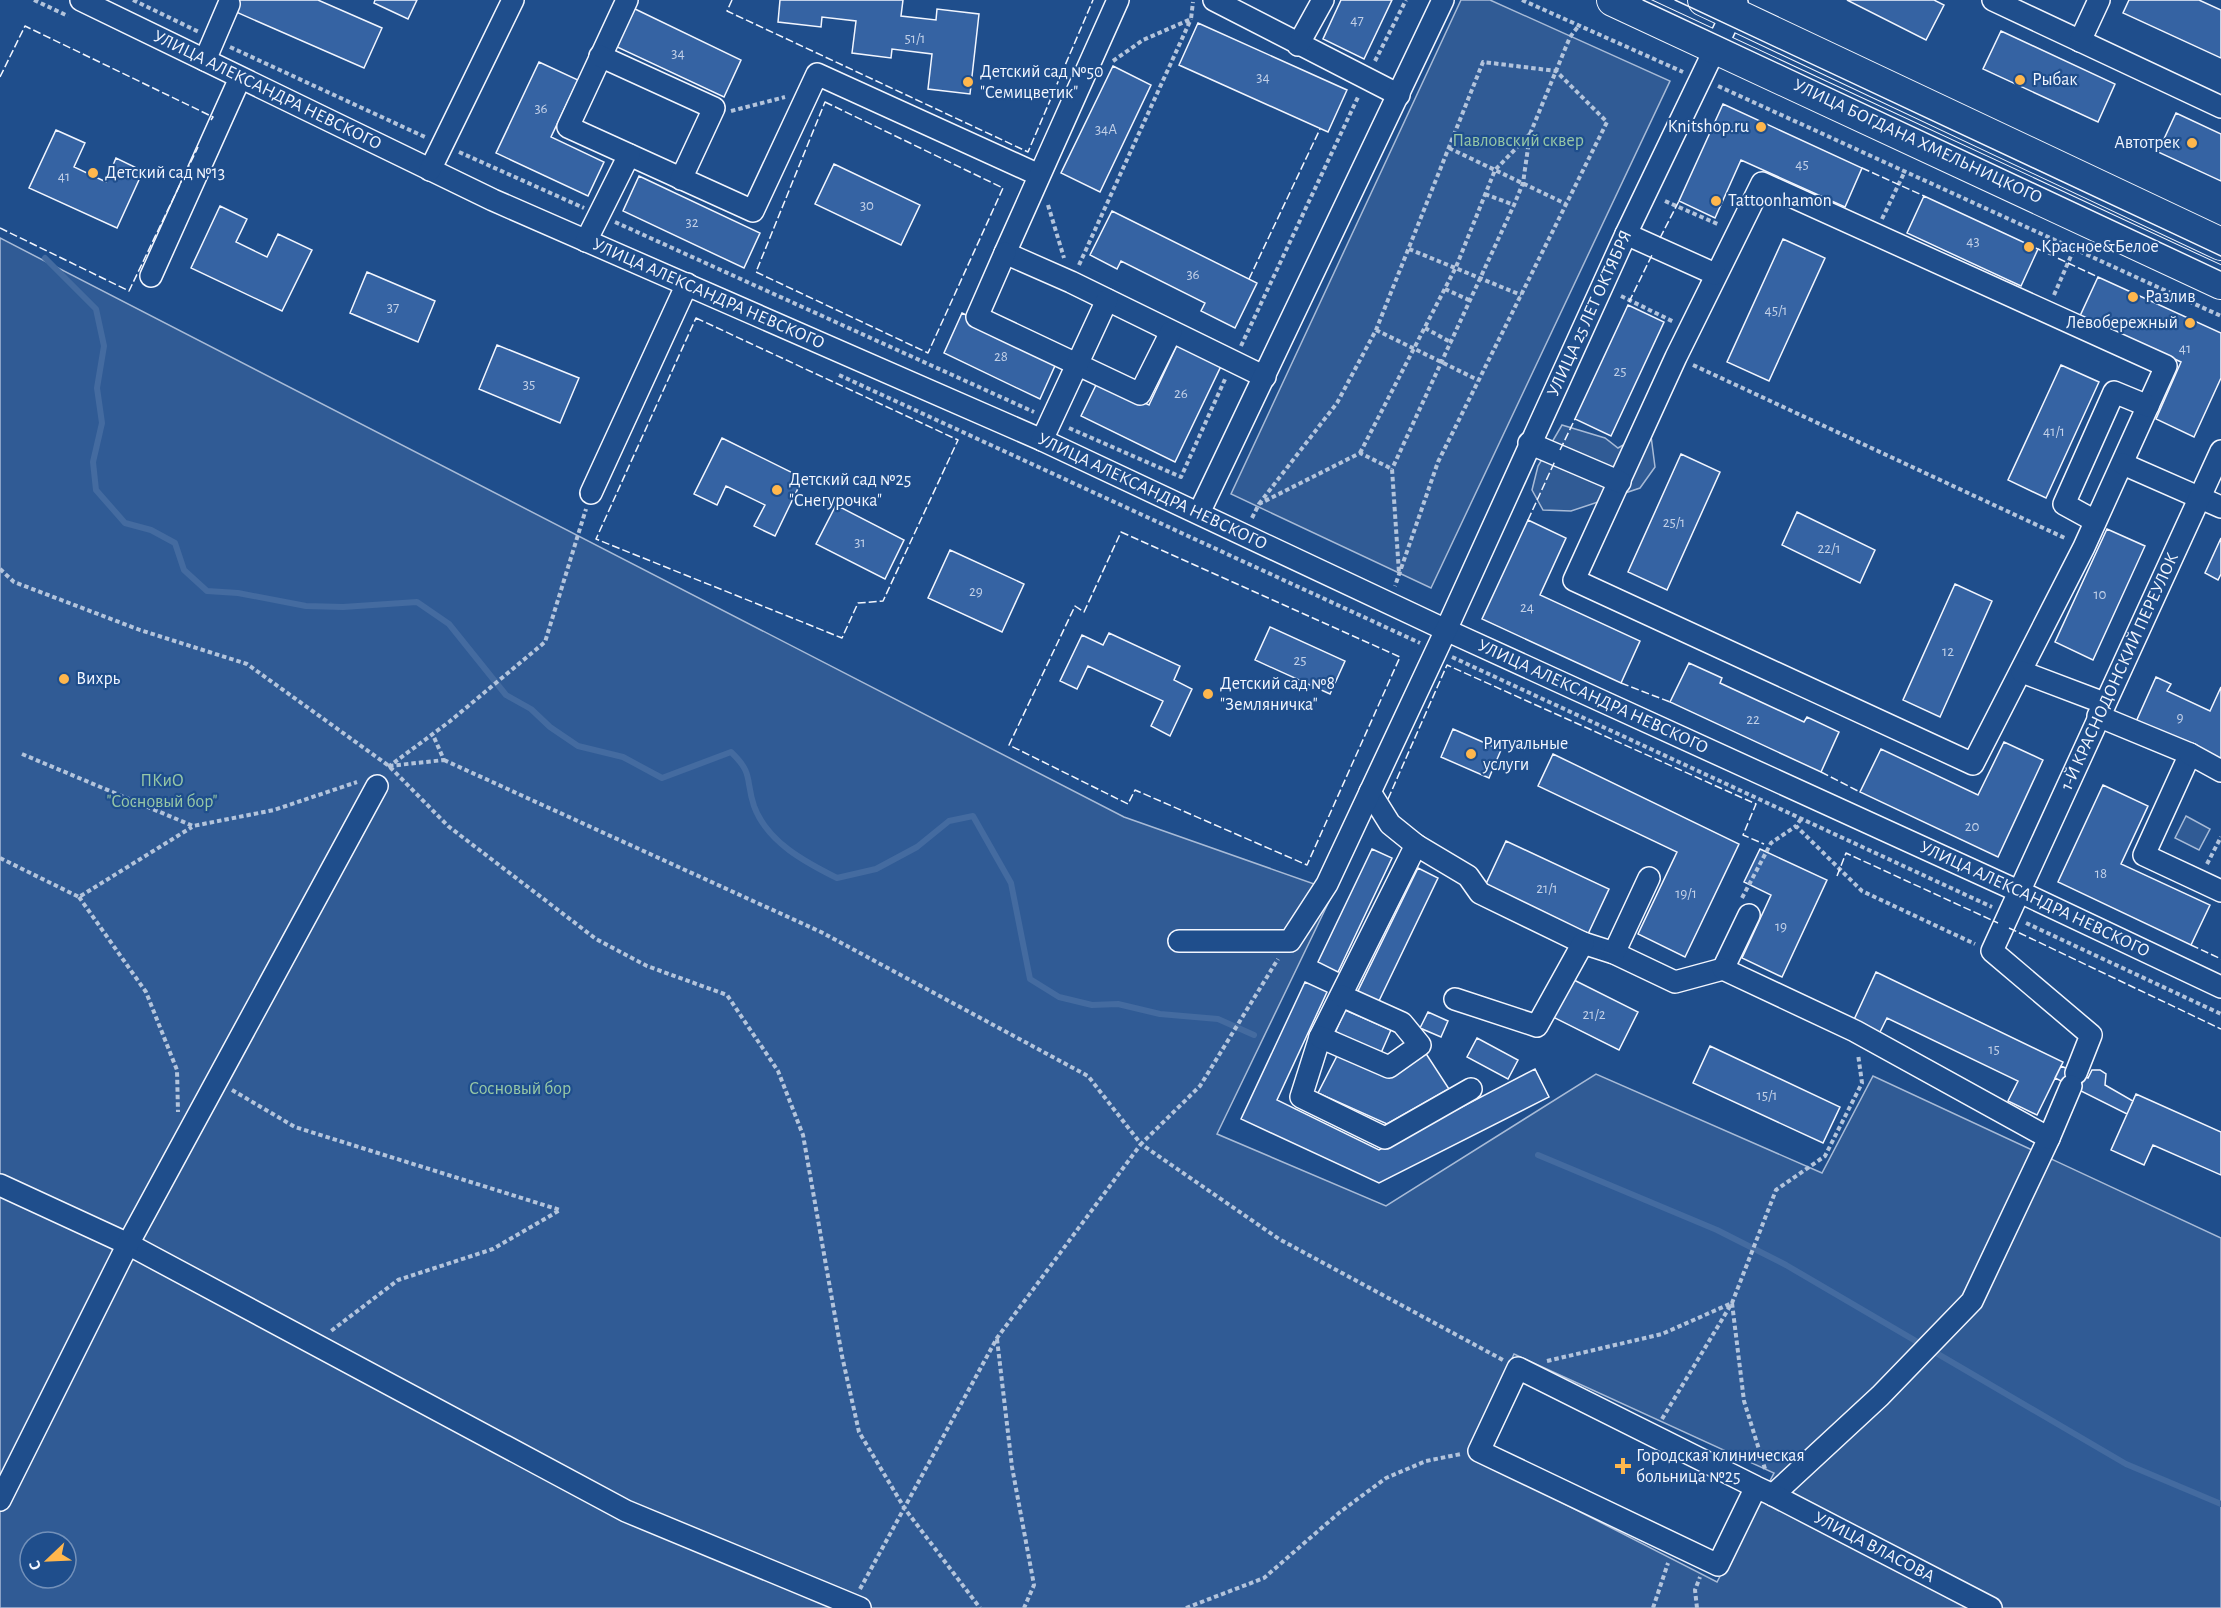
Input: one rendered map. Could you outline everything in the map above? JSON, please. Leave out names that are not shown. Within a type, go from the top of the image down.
[{"type":"highway","name":"УЛИЦА БОГДАНА ХМЕЛЬНИЦКОГО","points":[[1613,0],[2221,283]]},
{"type":"highway","name":"УЛИЦА БОГДАНА ХМЕЛЬНИЦКОГО","points":[[1704,0],[1736,7],[2221,244]]},
{"type":"street","points":[[430,170],[513,0]]},
{"type":"street","points":[[627,0],[568,127],[753,211],[818,74],[1039,175]]},
{"type":"street","points":[[1118,0],[976,317],[1140,394],[1171,332]]},
{"type":"street","points":[[1214,0],[1241,6],[1299,45],[1399,95]]},
{"type":"street","points":[[1299,45],[1323,0]]},
{"type":"street","points":[[1199,513],[1443,0]]},
{"type":"street","points":[[1993,0],[2221,107]]},
{"type":"street","points":[[2080,41],[2099,0]]},
{"type":"street","points":[[204,60],[229,4]]},
{"type":"street","name":"УЛИЦА 25 ЛЕТ ОКТЯБРЯ","points":[[1179,941],[1290,941],[1327,884],[1446,630],[1529,443],[1626,234],[1736,7]]},
{"type":"street","name":"УЛИЦА АЛЕКСАНДРА НЕВСКОГО","points":[[79,10],[204,60],[430,170],[586,241],[1042,440],[1446,630],[2018,891],[2221,987]]},
{"type":"street","points":[[600,56],[714,108],[681,179]]},
{"type":"street","points":[[152,276],[240,78]]},
{"type":"street","points":[[586,241],[629,155]]},
{"type":"street","points":[[1762,183],[1875,234],[2166,366],[2084,547],[1973,765],[1574,580],[1689,328],[1762,183]]},
{"type":"street","points":[[1626,234],[1715,274]]},
{"type":"street","points":[[1005,253],[1071,282],[1265,377]]},
{"type":"street","points":[[591,493],[687,284]]},
{"type":"street","points":[[1042,440],[1107,300]]},
{"type":"street","points":[[2095,521],[2064,504],[2114,392],[2148,406]]},
{"type":"street","points":[[1529,443],[1620,482]]},
{"type":"street","name":"1-Й КРАСНОДОНСКИЙ ПЕРЕУЛОК","points":[[1992,951],[2198,496],[2221,451]]},
{"type":"street","points":[[2122,464],[2221,507]]},
{"type":"street","points":[[2022,672],[2221,771]]},
{"type":"street","points":[[2190,754],[2144,855],[2221,891]]},
{"type":"street","points":[[0,1500],[128,1244],[378,776]]},
{"type":"street","points":[[1370,792],[1390,824],[1416,845],[1468,876],[1480,893],[1583,944],[1614,953],[1675,982],[1723,969],[1855,1031],[2049,1138]]},
{"type":"street","points":[[1416,845],[1320,1037],[1301,1097],[1384,1138],[1471,1089]]},
{"type":"street","points":[[1614,953],[1649,878]]},
{"type":"street","points":[[1723,969],[1749,915]]},
{"type":"street","points":[[1455,999],[1537,1026],[1583,944]]},
{"type":"street","points":[[1518,1368],[1479,1451],[1718,1565],[1764,1491],[1880,1396],[1972,1301],[2049,1138],[2091,1035],[1992,951]]},
{"type":"street","points":[[1320,1037],[1389,1067],[1420,1046],[1402,1023],[1341,996]]},
{"type":"street","points":[[0,1185],[128,1244],[626,1511],[856,1606]]},
{"type":"street","name":"УЛИЦА ВЛАСОВА","points":[[1518,1368],[1991,1608]]},
{"type":"path","points":[[34,0],[79,10]]},
{"type":"path","points":[[134,0],[214,40],[443,145],[1182,477],[1234,360],[1356,104]]},
{"type":"path","points":[[1071,282],[1191,19],[1194,0]]},
{"type":"path","points":[[1366,78],[1406,0]]},
{"type":"path","points":[[1522,0],[1580,24],[1700,80],[1730,91],[2221,316]]},
{"type":"path","points":[[1108,64],[1143,40],[1191,19]]},
{"type":"path","points":[[1400,577],[1392,469],[1514,205],[1522,183],[1530,134],[1570,37],[1580,24]]},
{"type":"path","points":[[1243,534],[1259,504],[1336,403],[1376,330],[1483,62],[1556,71],[1606,122],[1438,462],[1400,577],[1387,602]]},
{"type":"path","points":[[710,117],[809,90]]},
{"type":"path","points":[[1259,504],[1360,453],[1456,267],[1495,170],[1530,134]]},
{"type":"path","points":[[1449,148],[1566,204]]},
{"type":"path","points":[[1875,234],[1905,171]]},
{"type":"path","points":[[1039,175],[1071,282]]},
{"type":"path","points":[[1485,194],[1514,205]]},
{"type":"path","points":[[1665,201],[1738,232]]},
{"type":"path","points":[[1409,249],[1521,295]]},
{"type":"path","points":[[2046,312],[2074,249]]},
{"type":"path","points":[[1445,289],[1471,301]]},
{"type":"path","points":[[1621,296],[1689,328]]},
{"type":"path","points":[[1425,328],[1452,343]]},
{"type":"path","points":[[1376,330],[1479,380]]},
{"type":"path","points":[[1676,357],[2084,547]]},
{"type":"path","points":[[830,370],[2221,1014]]},
{"type":"path","points":[[1360,453],[1392,469]]},
{"type":"path","points":[[378,776],[433,735],[545,642],[591,493]]},
{"type":"path","points":[[0,569],[14,582],[140,630],[247,664],[378,776],[448,826],[596,939],[647,966],[728,995],[778,1071],[803,1135],[842,1356],[859,1432],[904,1509],[980,1608]]},
{"type":"path","points":[[433,735],[444,760]]},
{"type":"path","points":[[22,754],[193,826]]},
{"type":"path","points":[[79,897],[193,826],[274,810],[378,776],[444,760],[821,932],[1088,1076],[1141,1144],[1279,1239],[1518,1368],[1662,1334],[1732,1303]]},
{"type":"path","points":[[1749,915],[1741,897],[1759,863],[1771,843],[1796,826],[1801,819]]},
{"type":"path","points":[[1796,826],[1862,891],[1992,951]]},
{"type":"path","points":[[2199,881],[2221,837]]},
{"type":"path","points":[[0,858],[79,897],[146,992],[177,1070],[179,1150]]},
{"type":"path","points":[[856,1606],[904,1509],[997,1338],[1141,1144],[1200,1086],[1269,974]]},
{"type":"path","points":[[1652,1435],[1732,1303],[1776,1190],[1825,1156],[1862,1083],[1855,1031]]},
{"type":"path","points":[[216,1081],[295,1127],[560,1210],[494,1249],[398,1280],[314,1344]]},
{"type":"path","points":[[1732,1303],[1744,1401],[1764,1491]]},
{"type":"path","points":[[997,1338],[1012,1467],[1034,1585],[1024,1608]]},
{"type":"path","points":[[1186,1608],[1264,1578],[1340,1512],[1386,1478],[1426,1461],[1479,1451]]},
{"type":"path","points":[[1653,1608],[1673,1545]]},
{"type":"path","points":[[1697,1608],[1695,1590],[1707,1561]]},
{"type":"shaded area","name":"Павловский сквер","points":[[1461,0],[1490,0],[1670,81],[1431,588],[1231,494]]},
{"type":"shaded area","name":"Сосновый бор","points":[[0,238],[1124,817],[1334,891],[1217,1134],[1386,1206],[1596,1074],[1822,1173],[1873,1076],[2221,1238],[2221,1608],[0,1608]],"holes":[[[1514,1354],[1774,1473],[1717,1582],[1469,1455]]]},
{"type":"shaded area","points":[[1562,425],[1605,438],[1618,448],[1644,433],[1651,436],[1655,467],[1640,488],[1571,511],[1543,510],[1532,490],[1538,466]]},
{"type":"shaded area","points":[[2186,816],[2210,829],[2199,850],[2175,838]]},
{"type":"building","points":[[231,0],[318,0],[382,28],[364,68],[227,8]]},
{"type":"building","points":[[375,0],[417,0],[408,19],[374,3]]},
{"type":"building","points":[[780,0],[903,0],[901,16],[936,20],[937,9],[979,14],[970,94],[928,89],[932,54],[892,49],[891,58],[852,53],[856,21],[822,17],[821,27],[778,22]]},
{"type":"building","points":[[1341,0],[1392,0],[1364,59],[1323,39]]},
{"type":"building","points":[[1847,0],[1934,0],[1944,5],[1926,40]]},
{"type":"building","points":[[2129,0],[2199,0],[2221,10],[2221,58],[2123,13]]},
{"type":"building","points":[[633,8],[741,60],[724,97],[615,46]]},
{"type":"building","points":[[1198,23],[1347,90],[1328,132],[1179,65]]},
{"type":"building","points":[[2001,31],[2115,84],[2098,122],[1983,69]]},
{"type":"building","points":[[539,62],[578,80],[551,137],[604,162],[588,196],[496,153]]},
{"type":"building","points":[[1113,66],[1151,85],[1100,192],[1061,173]]},
{"type":"building","points":[[1723,104],[1862,168],[1845,207],[1741,160],[1715,218],[1679,201]]},
{"type":"building","name":"Автотрек","points":[[2176,113],[2221,134],[2221,181],[2158,152]]},
{"type":"building","points":[[56,130],[85,143],[74,167],[106,182],[116,158],[143,171],[117,228],[29,188]]},
{"type":"building","points":[[834,164],[920,205],[901,245],[815,204]]},
{"type":"building","points":[[639,176],[760,233],[744,268],[623,211]]},
{"type":"building","points":[[1924,196],[2038,249],[2021,286],[1907,233]]},
{"type":"building","points":[[220,206],[247,219],[236,242],[267,257],[278,234],[312,250],[282,311],[191,268]]},
{"type":"building","points":[[1112,211],[1257,283],[1235,328],[1201,311],[1205,303],[1121,261],[1117,269],[1090,255]]},
{"type":"building","points":[[1783,239],[1825,258],[1769,381],[1727,362]]},
{"type":"building","points":[[367,272],[435,301],[418,342],[350,313]]},
{"type":"building","points":[[2098,277],[2221,333],[2221,378],[2194,437],[2156,419],[2181,362],[2080,316]]},
{"type":"building","points":[[1628,305],[1664,322],[1611,436],[1575,419]]},
{"type":"building","points":[[962,313],[1058,359],[1040,399],[944,353]]},
{"type":"building","points":[[1178,343],[1222,364],[1175,462],[1081,416],[1098,381],[1149,405]]},
{"type":"building","points":[[497,345],[579,378],[560,423],[479,389]]},
{"type":"building","points":[[2061,365],[2099,382],[2046,498],[2008,480]]},
{"type":"building","points":[[722,438],[803,478],[775,536],[754,526],[765,505],[726,486],[717,505],[694,494]]},
{"type":"building","points":[[1681,454],[1720,472],[1667,590],[1628,572]]},
{"type":"building","points":[[836,505],[904,540],[885,579],[816,544]]},
{"type":"building","points":[[1797,512],[1875,550],[1860,583],[1782,545]]},
{"type":"building","points":[[1528,520],[1566,538],[1540,595],[1640,641],[1621,683],[1482,619]]},
{"type":"building","points":[[2107,529],[2145,546],[2093,660],[2055,642]]},
{"type":"building","points":[[2221,538],[2221,574],[2218,580],[2205,573]]},
{"type":"building","points":[[950,550],[1024,584],[1002,632],[928,598]]},
{"type":"building","points":[[1955,584],[1992,601],[1940,717],[1903,700]]},
{"type":"building","points":[[1270,627],[1345,661],[1330,694],[1255,660]]},
{"type":"building","points":[[1109,633],[1180,666],[1174,680],[1192,689],[1170,736],[1151,726],[1163,701],[1088,666],[1077,689],[1060,681],[1082,635],[1103,645]]},
{"type":"building","points":[[1689,663],[1722,678],[1720,683],[1804,722],[1807,717],[1839,732],[1821,772],[1670,702]]},
{"type":"building","points":[[2156,677],[2171,684],[2167,691],[2210,711],[2221,687],[2221,764],[2135,724]]},
{"type":"building","name":"Ритуальные услуги","points":[[1453,729],[1501,750],[1489,778],[1441,757]]},
{"type":"building","points":[[2004,742],[2043,760],[1998,857],[1860,792],[1881,749],[1978,795]]},
{"type":"building","points":[[1553,754],[1739,844],[1685,957],[1638,934],[1677,852],[1538,786]]},
{"type":"building","points":[[2103,785],[2148,806],[2121,864],[2210,905],[2191,945],[2058,882]]},
{"type":"building","points":[[1506,841],[1609,889],[1588,934],[1485,886]]},
{"type":"building","points":[[1372,849],[1392,858],[1338,972],[1318,962]]},
{"type":"building","points":[[1760,849],[1827,880],[1782,977],[1742,958],[1771,895],[1744,882]]},
{"type":"building","points":[[1418,868],[1438,878],[1377,1005],[1356,995]]},
{"type":"building","points":[[1876,972],[2063,1062],[2037,1115],[2008,1101],[2018,1081],[1887,1018],[1878,1036],[1852,1024]]},
{"type":"building","points":[[1570,978],[1638,1012],[1619,1050],[1551,1016]]},
{"type":"building","points":[[1305,982],[1327,992],[1277,1100],[1379,1150],[1535,1069],[1549,1097],[1379,1183],[1241,1119]]},
{"type":"building","points":[[1345,1010],[1391,1030],[1381,1053],[1335,1033]]},
{"type":"building","points":[[1428,1012],[1448,1021],[1441,1037],[1420,1028]]},
{"type":"building","points":[[1477,1038],[1518,1060],[1508,1079],[1467,1057]]},
{"type":"building","points":[[1710,1046],[1840,1107],[1823,1143],[1693,1083]]},
{"type":"building","points":[[1339,1052],[1385,1077],[1425,1052],[1449,1089],[1387,1124],[1318,1093]]},
{"type":"building","points":[[2061,1066],[2088,1078],[2092,1070],[2100,1070],[2106,1074],[2105,1085],[2133,1101],[2127,1114],[2055,1078]]},
{"type":"building","points":[[2136,1094],[2221,1132],[2221,1175],[2153,1145],[2144,1165],[2111,1150]]},
{"type":"waterway","points":[[45,258],[96,309],[104,346],[97,388],[102,423],[93,462],[96,490],[125,523],[151,530],[175,543],[184,570],[207,591],[238,593],[306,606],[343,607],[417,602],[449,624],[506,695],[531,709],[550,727],[578,746],[623,757],[662,778],[731,752],[746,772],[754,806],[768,830],[788,850],[837,878],[876,869],[917,847],[949,821],[973,816],[1011,883],[1030,979],[1059,997],[1092,1005],[1118,1004],[1160,1014],[1218,1019],[1254,1035]]},
{"type":"waterway","points":[[1538,1155],[1717,1230],[1786,1265],[2126,1464],[2221,1504]]},
{"type":"tram line","points":[[1643,0],[2221,271]]},
{"type":"tram line","points":[[1675,0],[2221,256]]},
{"type":"fence","points":[[732,0],[727,11],[1028,152],[1093,0]]},
{"type":"fence","points":[[0,77],[25,26],[213,117],[211,120]]},
{"type":"fence","points":[[825,102],[1003,188],[928,353],[756,272],[825,102]]},
{"type":"fence","points":[[1249,279],[1320,129]]},
{"type":"fence","points":[[0,228],[129,291],[198,147]]},
{"type":"fence","points":[[1862,168],[1924,196]]},
{"type":"fence","points":[[1660,238],[1679,201]]},
{"type":"fence","points":[[2038,249],[2098,277]]},
{"type":"fence","points":[[1629,302],[1652,255]]},
{"type":"fence","points":[[696,318],[958,440],[883,601],[858,603],[842,638],[596,539],[696,318]]},
{"type":"fence","points":[[1560,450],[1575,419]]},
{"type":"fence","points":[[1528,520],[1555,461]]},
{"type":"fence","points":[[1121,532],[1400,657],[1307,865],[1135,790],[1128,804],[1009,745],[1075,606],[1084,612],[1121,532]]},
{"type":"fence","points":[[1388,799],[1447,665],[1756,804],[1743,835],[1764,844]]},
{"type":"fence","points":[[1621,683],[1670,702]]},
{"type":"fence","points":[[1821,772],[1860,792]]},
{"type":"fence","points":[[1837,876],[1846,853],[1998,923]]},
{"type":"fence","points":[[2009,928],[2221,1029]]},
{"type":"fence","points":[[2191,945],[2221,959]]},
{"type":"place","name":"Рыбак","points":[[2020,80]]},
{"type":"place","name":"Детский сад №50 \"Семицветик\"","points":[[968,82]]},
{"type":"place","name":"Knitshop.ru","points":[[1761,127]]},
{"type":"place","name":"Автотрек","points":[[2192,143]]},
{"type":"place","name":"Детский сад №13","points":[[93,173]]},
{"type":"place","name":"Tattoonhamon","points":[[1716,201]]},
{"type":"place","name":"Красное&Белое","points":[[2029,247]]},
{"type":"place","name":"Разлив","points":[[2133,297]]},
{"type":"place","name":"Левобережный","points":[[2190,323]]},
{"type":"place","name":"Детский сад №25 \"Снегурочка\"","points":[[777,490]]},
{"type":"place","name":"Вихрь","points":[[64,679]]},
{"type":"place","name":"Детский сад №8 \"Земляничка\"","points":[[1208,694]]},
{"type":"place","name":"Ритуальные услуги","points":[[1471,754]]},
{"type":"place","name":"Городская клиническая больница №25","points":[[1623,1466]]},
{"type":"park label","name":"ПКиО \"Сосновый бор\"","points":[[162,791]]}]
